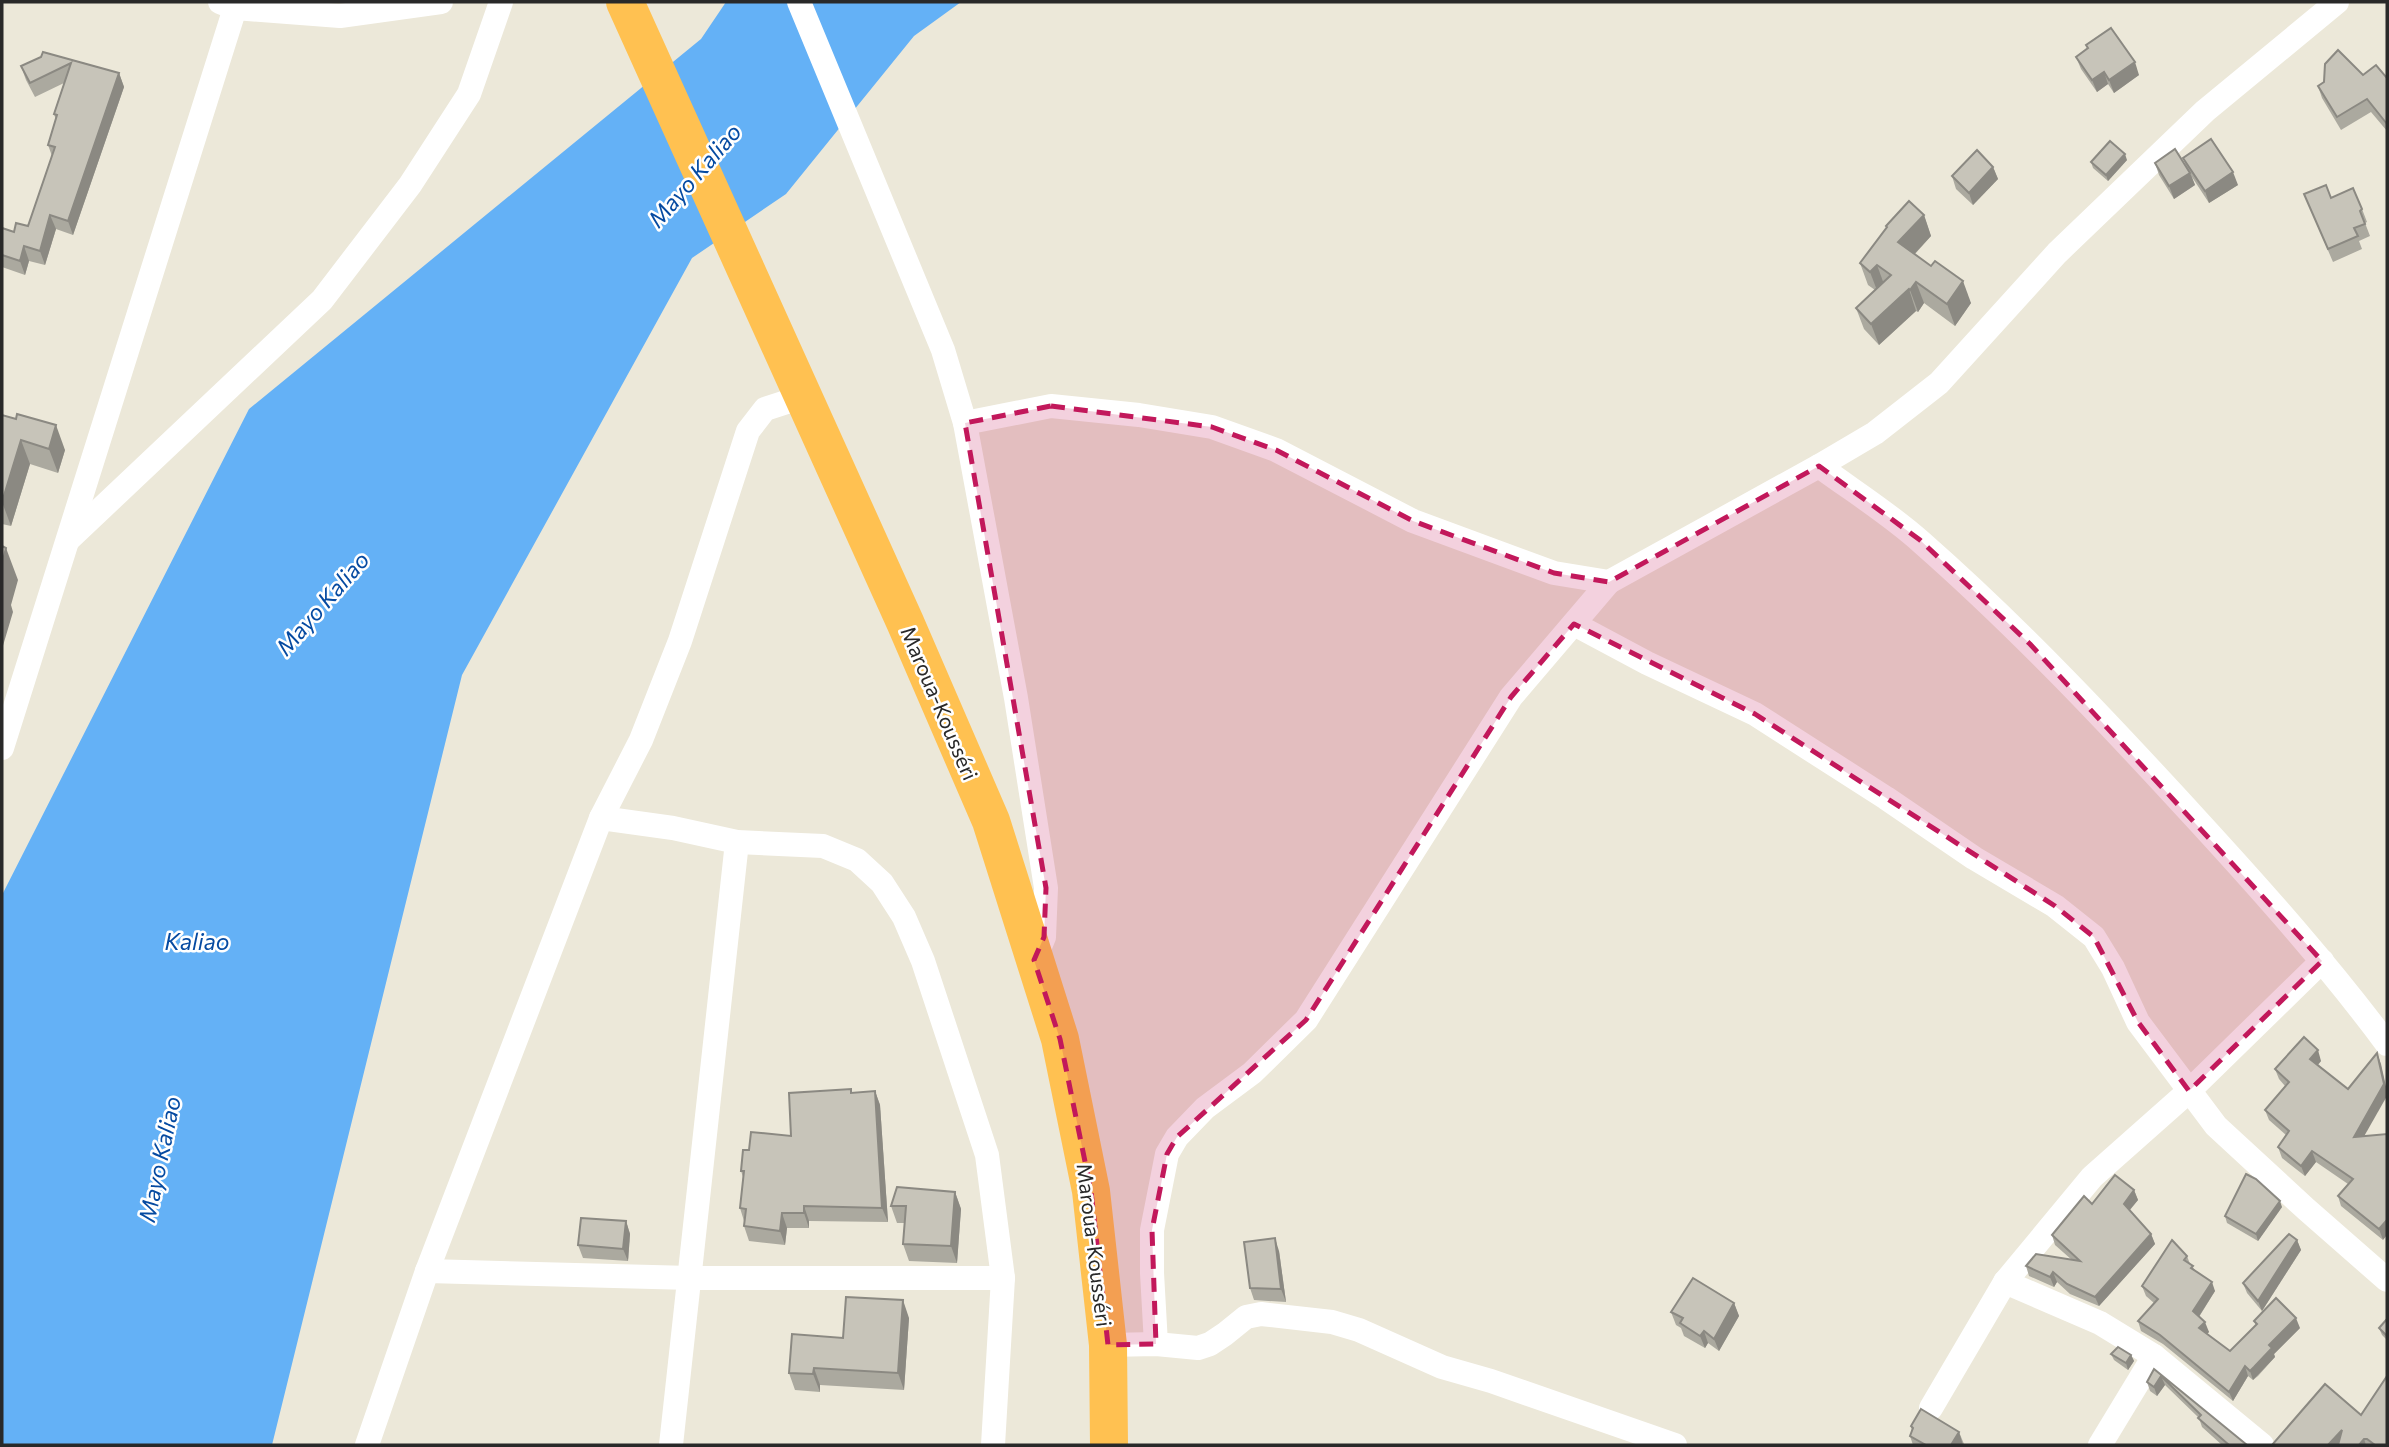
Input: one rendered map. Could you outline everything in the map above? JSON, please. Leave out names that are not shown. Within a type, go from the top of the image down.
[{"type":"highway","name":"Maroua-Kousséri","points":[[625,2],[905,622],[990,821],[1060,1039],[1088,1178],[1108,1345],[1109,1445]]},
{"type":"street","points":[[2,748],[229,4],[340,16],[441,2]]},
{"type":"street","points":[[66,542],[322,300],[410,185],[469,94],[501,2]]},
{"type":"street","points":[[799,2],[943,350],[965,423],[1016,698],[1046,888],[1044,937],[1034,960]]},
{"type":"street","points":[[1156,1344],[1152,1230],[1167,1154],[1177,1137],[1205,1108],[1252,1073],[1306,1020],[1511,696],[1609,582],[1875,433],[1939,383],[2057,253],[2205,111],[2337,2]]},
{"type":"street","points":[[367,1445],[427,1271],[601,818],[641,740],[680,641],[748,431],[765,409],[802,397]]},
{"type":"street","points":[[965,423],[1051,406],[1139,415],[1212,427],[1276,450],[1413,521],[1554,573],[1609,582]]},
{"type":"street","points":[[1819,466],[1920,540],[2030,644],[2159,778],[2322,961],[2387,1044]]},
{"type":"street","points":[[1574,624],[1647,663],[1755,714],[1974,858],[2054,906],[2094,936],[2113,968],[2138,1023],[2216,1126],[2387,1280]]},
{"type":"street","points":[[601,818],[673,828],[737,842],[823,846],[857,860],[882,883],[904,917],[923,961],[987,1155],[1003,1278],[993,1445]]},
{"type":"street","points":[[671,1445],[737,842]]},
{"type":"street","points":[[1931,1408],[2005,1282],[2092,1177],[2189,1091],[2322,961]]},
{"type":"street","points":[[427,1271],[691,1278],[1003,1278]]},
{"type":"street","points":[[2005,1282],[2100,1323],[2154,1356],[2262,1445]]},
{"type":"street","points":[[1108,1345],[1156,1344],[1198,1348],[1210,1344],[1246,1317],[1261,1314],[1332,1322],[1359,1330],[1442,1367],[1491,1381],[1675,1445]]},
{"type":"street","points":[[2100,1445],[2154,1356]]},
{"type":"highlighted area","points":[[1051,406],[1212,427],[1276,450],[1413,521],[1554,573],[1609,582],[1819,466],[1920,540],[2030,644],[2322,961],[2189,1091],[2138,1022],[2094,937],[2055,906],[1755,714],[1574,624],[1511,697],[1306,1020],[1177,1137],[1167,1154],[1152,1230],[1156,1344],[1108,1345],[1091,1191],[1060,1039],[1034,960],[1044,937],[1046,888],[965,423]]},
{"type":"water","name":"Kaliao","points":[[726,2],[961,2],[914,36],[786,194],[692,258],[462,675],[272,1445],[2,1445],[2,895],[249,409],[701,39]]},
{"type":"building","points":[[2111,28],[2135,62],[2109,80],[2104,72],[2092,80],[2076,57],[2088,48],[2086,45]]},
{"type":"building","points":[[2338,50],[2363,75],[2376,65],[2387,78],[2387,124],[2367,99],[2337,117],[2318,86],[2324,82],[2325,64]]},
{"type":"building","points":[[43,52],[119,73],[68,221],[50,215],[40,251],[24,246],[20,261],[2,255],[2,228],[14,232],[16,223],[28,226],[55,147],[48,145],[57,115],[54,114],[71,63],[30,83],[21,66],[41,57]]},
{"type":"building","points":[[2211,139],[2233,172],[2205,191],[2183,158]]},
{"type":"building","points":[[2110,141],[2125,154],[2106,175],[2091,162]]},
{"type":"building","points":[[2175,149],[2190,173],[2169,186],[2155,163]]},
{"type":"building","points":[[1977,150],[1993,167],[1969,193],[1952,176]]},
{"type":"building","points":[[2326,185],[2331,198],[2353,188],[2365,224],[2354,228],[2358,236],[2328,249],[2304,194]]},
{"type":"building","points":[[1909,201],[1924,215],[1898,242],[1931,266],[1935,261],[1963,281],[1947,304],[1916,282],[1871,324],[1856,308],[1891,275],[1877,265],[1870,272],[1860,263],[1886,226]]},
{"type":"building","points":[[17,414],[56,425],[49,449],[21,440],[2,502],[2,415],[16,419]]},
{"type":"building","points":[[2,546],[6,548],[2,564]]},
{"type":"building","points":[[2304,1037],[2318,1050],[2310,1059],[2348,1089],[2377,1053],[2384,1084],[2354,1137],[2387,1134],[2387,1220],[2379,1229],[2338,1196],[2353,1179],[2312,1151],[2301,1166],[2278,1147],[2289,1131],[2265,1110],[2289,1082],[2275,1069]]},
{"type":"building","points":[[851,1089],[851,1093],[875,1091],[882,1208],[804,1206],[804,1213],[782,1213],[780,1231],[744,1226],[746,1209],[740,1208],[744,1171],[741,1171],[743,1150],[749,1150],[751,1132],[791,1136],[789,1093]]},
{"type":"building","points":[[2246,1174],[2256,1179],[2280,1201],[2256,1234],[2225,1216]]},
{"type":"building","points":[[2115,1175],[2134,1190],[2124,1204],[2151,1234],[2095,1297],[2067,1284],[2053,1272],[2050,1277],[2026,1266],[2036,1254],[2080,1261],[2052,1235],[2084,1196],[2092,1204]]},
{"type":"building","points":[[897,1187],[955,1192],[951,1246],[903,1244],[906,1206],[891,1206]]},
{"type":"building","points":[[581,1218],[626,1221],[623,1249],[578,1245]]},
{"type":"building","points":[[2289,1234],[2297,1240],[2258,1301],[2243,1283]]},
{"type":"building","points":[[1275,1238],[1281,1289],[1250,1288],[1244,1242]]},
{"type":"building","points":[[2172,1240],[2187,1256],[2184,1260],[2193,1266],[2191,1268],[2212,1282],[2193,1311],[2205,1322],[2199,1328],[2230,1351],[2257,1324],[2254,1321],[2276,1298],[2296,1318],[2269,1345],[2272,1348],[2250,1371],[2245,1366],[2229,1392],[2160,1335],[2138,1321],[2158,1299],[2142,1286]]},
{"type":"building","points":[[1693,1278],[1734,1303],[1714,1339],[1704,1331],[1700,1336],[1680,1323],[1683,1318],[1671,1312]]},
{"type":"building","points":[[846,1297],[903,1300],[898,1373],[814,1368],[813,1374],[789,1373],[792,1334],[843,1338]]},
{"type":"building","points":[[2387,1319],[2387,1336],[2379,1328]]},
{"type":"building","points":[[2118,1347],[2131,1355],[2126,1363],[2111,1354]]},
{"type":"building","points":[[2154,1369],[2247,1445],[2229,1445],[2198,1418],[2201,1415],[2161,1376],[2154,1387],[2147,1382]]},
{"type":"building","points":[[2387,1376],[2387,1445],[2375,1445],[2364,1439],[2359,1445],[2338,1445],[2342,1430],[2328,1445],[2272,1445],[2325,1384],[2361,1415]]},
{"type":"building","points":[[1921,1409],[1959,1432],[1951,1445],[1926,1445],[1910,1436],[1913,1428],[1911,1426]]},
{"type":"water label","name":"Mayo Kaliao","points":[[694,175]]},
{"type":"water label","name":"Mayo Kaliao","points":[[322,603]]},
{"type":"water label","name":"Mayo Kaliao","points":[[159,1159]]}]
